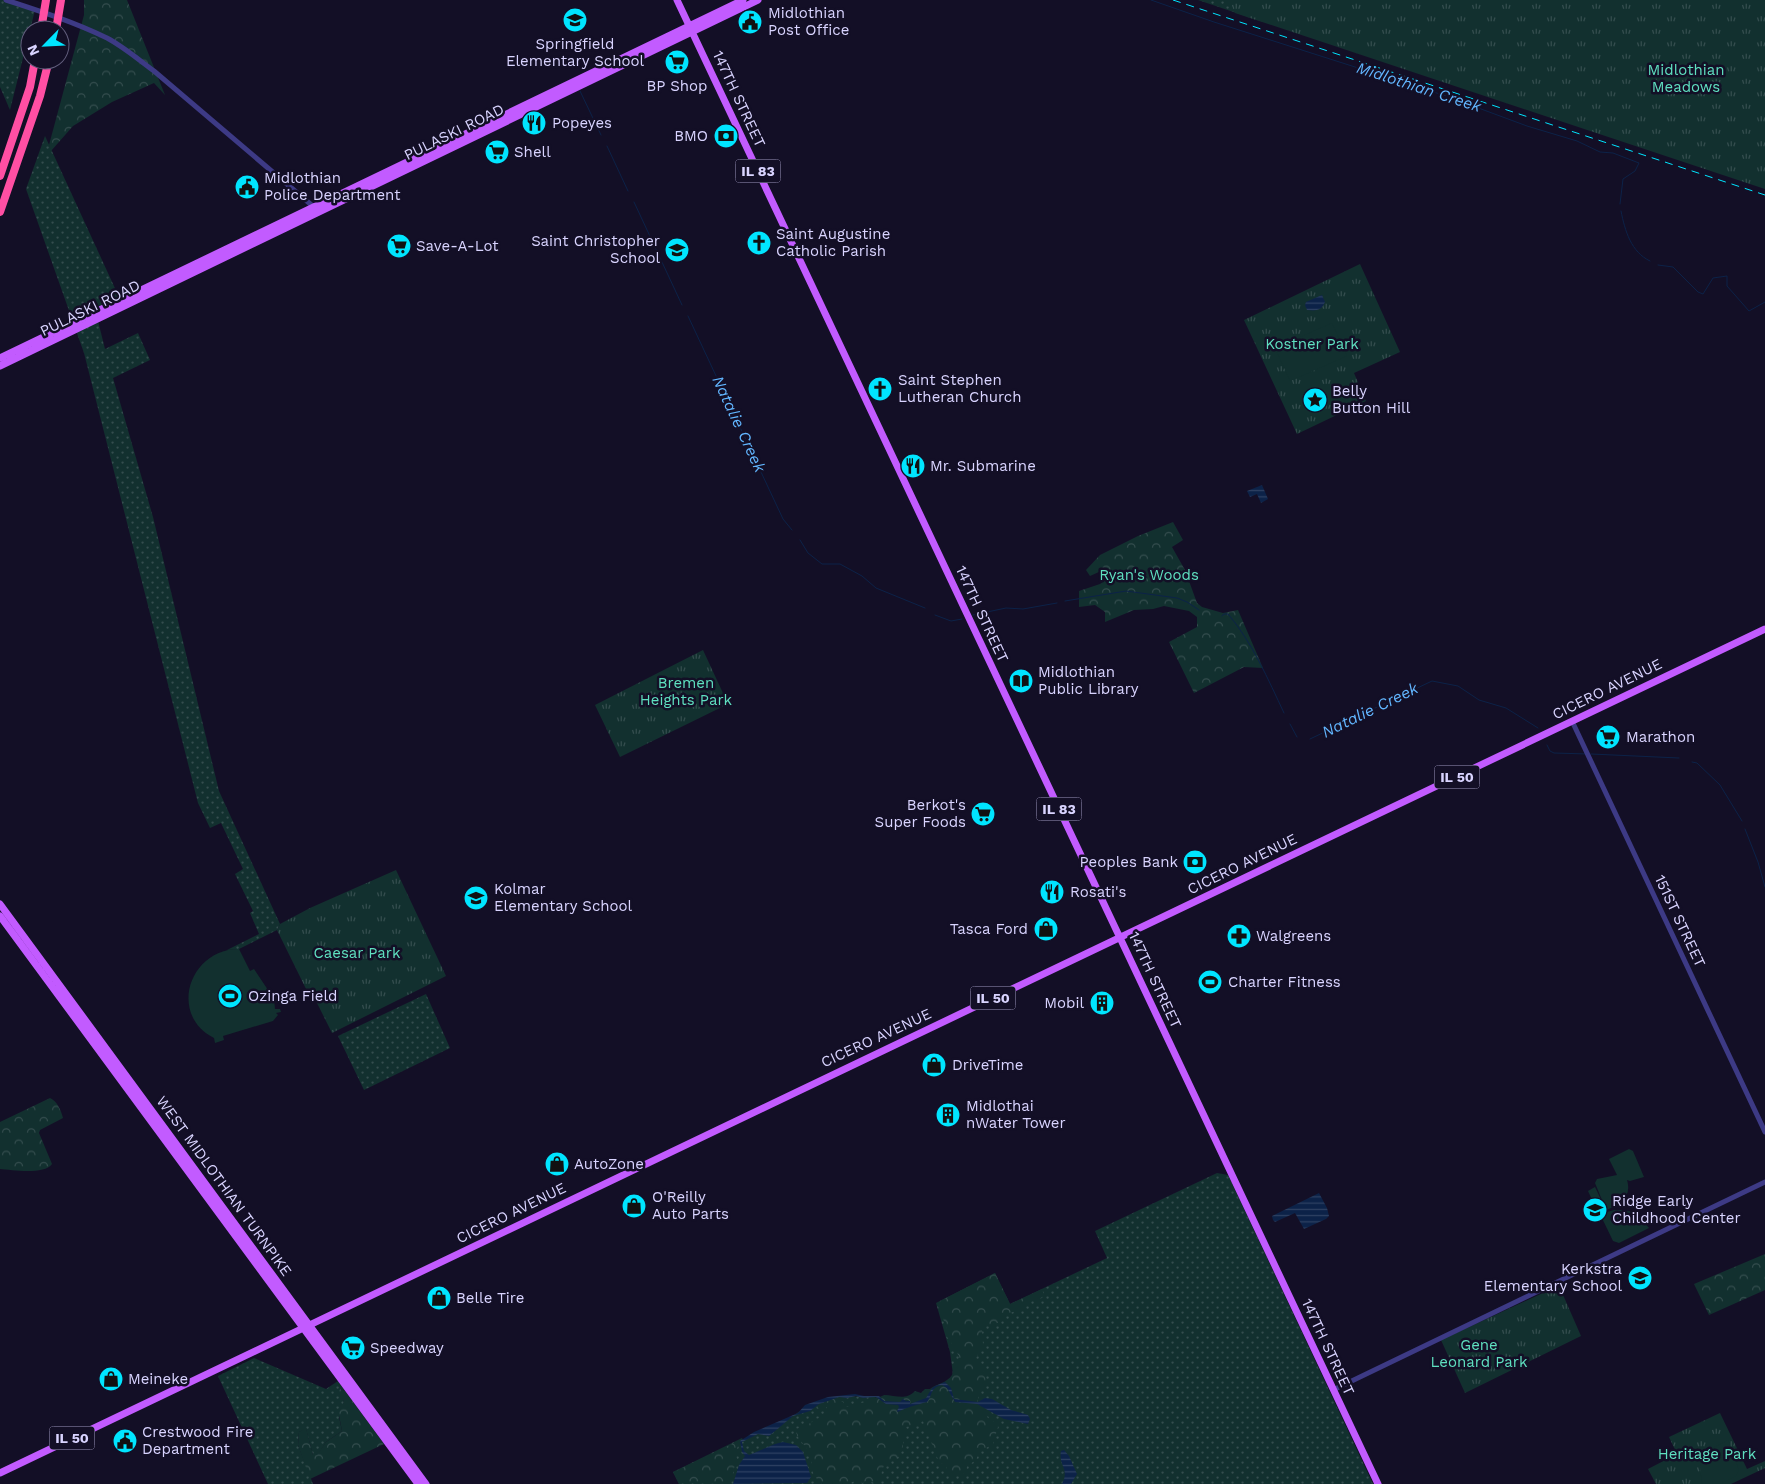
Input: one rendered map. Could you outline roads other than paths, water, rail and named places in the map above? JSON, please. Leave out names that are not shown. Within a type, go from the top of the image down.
[{"type":"highway","points":[[43,20],[46,0]]},
{"type":"highway","points":[[57,20],[60,3]]},
{"type":"highway","points":[[0,176],[30,87],[33,70]]},
{"type":"highway","points":[[0,212],[46,70]]},
{"type":"main road","name":"147TH STREET","points":[[677,0],[1378,1484]]},
{"type":"main road","name":"PULASKI ROAD","points":[[0,366],[691,29],[743,0]]},
{"type":"main road","name":"PULASKI ROAD","points":[[0,358],[313,206],[691,29],[758,0]]},
{"type":"main road","name":"CICERO AVENUE","points":[[0,1473],[1765,629]]},
{"type":"main road","name":"WEST MIDLOTHIAN TURNPIKE","points":[[0,904],[306,1326],[418,1484]]},
{"type":"main road","name":"WEST MIDLOTHIAN TURNPIKE","points":[[0,916],[426,1484]]},
{"type":"street","points":[[6,0],[65,19],[108,39],[132,54],[169,83],[319,212]]},
{"type":"street","name":"151ST STREET","points":[[1572,721],[1765,1132]]},
{"type":"street","points":[[1333,1390],[1765,1182]]},
{"type":"water","points":[[1322,295],[1325,302],[1320,309],[1307,310],[1306,302]]},
{"type":"water","points":[[1262,485],[1268,499],[1261,503],[1257,494],[1250,497],[1247,491]]},
{"type":"water","points":[[1319,1193],[1327,1208],[1329,1216],[1326,1219],[1304,1229],[1295,1213],[1275,1222],[1273,1220],[1272,1216]]},
{"type":"water","points":[[945,1382],[951,1388],[954,1399],[978,1402],[985,1398],[992,1399],[1011,1410],[1028,1415],[1030,1419],[1028,1424],[1004,1419],[977,1404],[955,1402],[947,1388],[942,1385],[934,1389],[927,1402],[898,1412],[898,1405],[886,1404],[876,1397],[839,1397],[819,1404],[810,1411],[793,1416],[769,1436],[758,1434],[742,1442],[744,1451],[749,1455],[783,1442],[796,1445],[803,1452],[811,1477],[807,1483],[733,1484],[739,1465],[745,1456],[742,1452],[740,1441],[754,1432],[798,1413],[805,1405],[828,1397],[855,1394],[879,1396],[884,1401],[900,1402],[903,1399],[910,1401],[910,1404],[926,1398],[933,1388]]},
{"type":"water","points":[[1064,1450],[1069,1456],[1077,1474],[1071,1484],[1062,1484],[1065,1474],[1061,1460],[1061,1451]]},
{"type":"waterway","name":"Midlothian Creek","points":[[1151,0],[1446,96],[1527,126],[1577,141],[1600,152],[1613,153],[1639,163],[1635,171],[1623,179],[1620,204]]},
{"type":"waterway","name":"Natalie Creek","points":[[580,91],[601,135]]},
{"type":"waterway","name":"Natalie Creek","points":[[607,146],[628,191]]},
{"type":"waterway","name":"Natalie Creek","points":[[634,202],[682,305]]},
{"type":"waterway","name":"Midlothian Creek","points":[[1621,211],[1630,240],[1638,252],[1650,261]]},
{"type":"waterway","name":"Midlothian Creek","points":[[1658,265],[1673,267],[1698,292],[1703,294],[1713,278],[1727,276],[1727,286],[1749,311],[1765,302]]},
{"type":"waterway","name":"Natalie Creek","points":[[688,316],[783,519],[792,530]]},
{"type":"waterway","name":"Natalie Creek","points":[[800,540],[808,553],[822,564],[840,564],[862,576],[876,588],[925,608]]},
{"type":"waterway","name":"Natalie Creek","points":[[1065,601],[1126,591],[1177,598],[1199,610]]},
{"type":"waterway","name":"Natalie Creek","points":[[973,615],[1006,608],[1023,609],[1057,603]]},
{"type":"waterway","name":"Natalie Creek","points":[[1222,616],[1228,614],[1245,636],[1284,713]]},
{"type":"waterway","name":"Natalie Creek","points":[[935,615],[951,621],[962,619]]},
{"type":"waterway","name":"Natalie Creek","points":[[1310,739],[1432,681],[1458,686],[1479,700],[1506,708],[1538,728]]},
{"type":"waterway","name":"Natalie Creek","points":[[1290,724],[1297,737]]},
{"type":"waterway","name":"Natalie Creek","points":[[1547,745],[1550,751],[1554,753],[1587,754]]},
{"type":"waterway","name":"Natalie Creek","points":[[1591,754],[1679,758]]},
{"type":"waterway","name":"Natalie Creek","points":[[1692,762],[1697,763],[1720,785],[1742,821]]},
{"type":"waterway","name":"Natalie Creek","points":[[1745,829],[1758,862],[1765,887]]},
{"type":"railway","points":[[1173,0],[1765,195]]},
{"type":"place","name":"Springfield Elementary School","points":[[575,20]]},
{"type":"place","name":"Midlothian Post Office","points":[[750,22]]},
{"type":"place","name":"BP Shop","points":[[677,62]]},
{"type":"place","name":"Popeyes","points":[[534,123]]},
{"type":"place","name":"BMO","points":[[726,136]]},
{"type":"place","name":"Shell","points":[[497,152]]},
{"type":"place","name":"Midlothian Police Department","points":[[247,187]]},
{"type":"place","name":"Saint Augustine Catholic Parish","points":[[759,243]]},
{"type":"place","name":"Save-A-Lot","points":[[399,246]]},
{"type":"place","name":"Saint Christopher School","points":[[677,250]]},
{"type":"place","name":"Saint Stephen Lutheran Church","points":[[880,389]]},
{"type":"place","name":"Belly Button Hill","points":[[1315,400]]},
{"type":"place","name":"Mr. Submarine","points":[[913,466]]},
{"type":"place","name":"Midlothian Public Library","points":[[1021,681]]},
{"type":"place","name":"Marathon","points":[[1608,737]]},
{"type":"place","name":"Berkot's Super Foods","points":[[983,814]]},
{"type":"place","name":"Peoples Bank","points":[[1195,862]]},
{"type":"place","name":"Rosati's","points":[[1052,892]]},
{"type":"place","name":"Kolmar Elementary School","points":[[476,898]]},
{"type":"place","name":"Tasca Ford","points":[[1046,929]]},
{"type":"place","name":"Walgreens","points":[[1239,936]]},
{"type":"place","name":"Charter Fitness","points":[[1210,982]]},
{"type":"place","name":"Ozinga Field","points":[[230,996]]},
{"type":"place","name":"Mobil","points":[[1102,1003]]},
{"type":"place","name":"DriveTime","points":[[934,1065]]},
{"type":"place","name":"Midlothai nWater Tower","points":[[948,1115]]},
{"type":"place","name":"AutoZone","points":[[557,1164]]},
{"type":"place","name":"O'Reilly Auto Parts","points":[[634,1206]]},
{"type":"place","name":"Ridge Early Childhood Center","points":[[1595,1210]]},
{"type":"place","name":"Kerkstra Elementary School","points":[[1640,1278]]},
{"type":"place","name":"Belle Tire","points":[[439,1298]]},
{"type":"place","name":"Speedway","points":[[353,1348]]},
{"type":"place","name":"Meineke","points":[[111,1379]]},
{"type":"place","name":"Crestwood Fire Department","points":[[125,1441]]},
{"type":"park label","name":"Midlothian Meadows","points":[[1686,78]]},
{"type":"park label","name":"Kostner Park","points":[[1312,344]]},
{"type":"park label","name":"Ryan's Woods","points":[[1149,575]]},
{"type":"park label","name":"Bremen Heights Park","points":[[686,692]]},
{"type":"park label","name":"Caesar Park","points":[[357,953]]},
{"type":"park label","name":"Gene Leonard Park","points":[[1479,1354]]},
{"type":"park label","name":"Heritage Park","points":[[1707,1454]]}]
